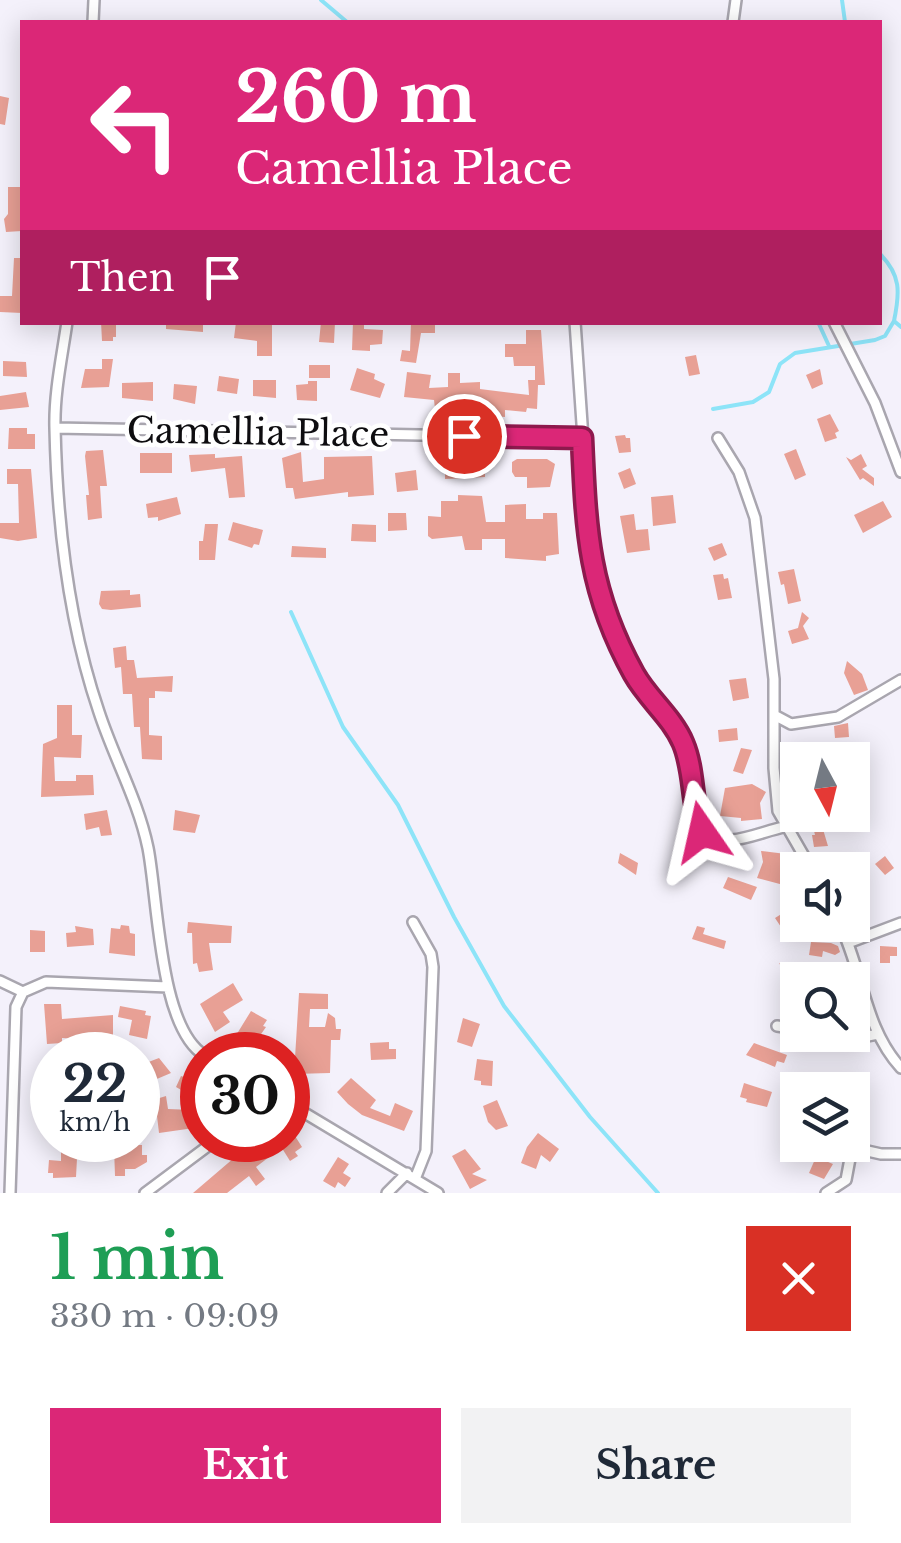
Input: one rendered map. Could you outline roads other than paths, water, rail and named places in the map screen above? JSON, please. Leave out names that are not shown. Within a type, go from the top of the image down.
[{"type":"street","points":[[66,325],[55,428],[66,564],[99,713],[148,847],[168,987],[182,1032]]},
{"type":"street","points":[[575,325],[588,540],[598,592],[635,676],[674,725],[686,749],[702,832],[712,840],[726,841],[780,828]]},
{"type":"street","points":[[835,325],[875,402],[901,472]]},
{"type":"street","name":"Camellia Place","points":[[55,428],[582,438]]},
{"type":"street","points":[[718,438],[739,472],[755,518],[776,716],[775,793],[780,812]]},
{"type":"street","points":[[776,716],[791,724],[838,716],[901,680]]},
{"type":"street","points":[[387,1193],[411,1176],[426,1150],[433,967],[431,954],[413,922]]},
{"type":"street","points":[[901,923],[848,943],[878,1034],[901,1068]]},
{"type":"street","points":[[0,981],[22,992]]},
{"type":"street","points":[[10,1193],[16,1007],[22,992],[46,982],[168,987]]},
{"type":"street","points":[[776,1026],[780,1027]]},
{"type":"street","points":[[870,1036],[878,1034]]},
{"type":"street","points":[[310,1116],[438,1193]]},
{"type":"street","points":[[870,1149],[901,1154]]},
{"type":"street","points":[[145,1193],[187,1162]]},
{"type":"street","points":[[826,1193],[846,1180],[846,1162]]},
{"type":"waterway","points":[[321,0],[345,20]]},
{"type":"waterway","points":[[842,0],[845,20]]},
{"type":"waterway","points":[[882,256],[895,277],[898,293],[894,321],[901,327]]},
{"type":"waterway","points":[[713,409],[753,402],[769,392],[780,364],[795,353],[875,340],[885,336],[894,321]]},
{"type":"waterway","points":[[819,325],[829,346]]},
{"type":"waterway","points":[[291,612],[343,727],[398,805],[504,1006],[590,1117],[658,1193]]}]
